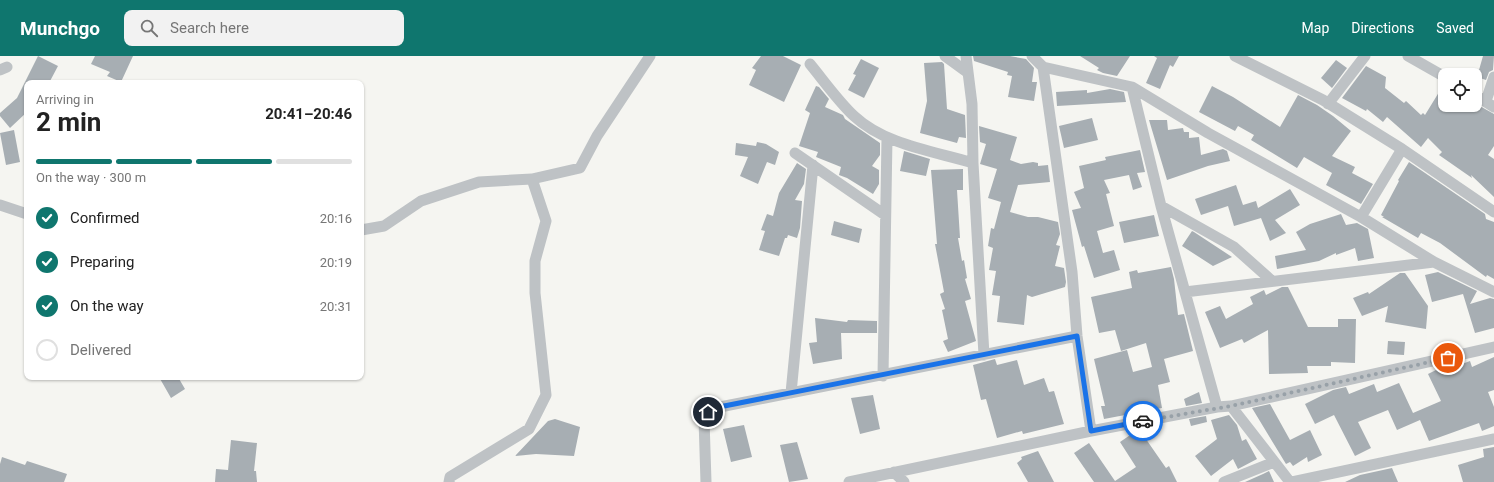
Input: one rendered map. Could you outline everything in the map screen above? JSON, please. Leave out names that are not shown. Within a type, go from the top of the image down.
[{"type":"street","points":[[364,229],[384,226],[422,201],[479,182],[532,179],[580,168],[597,136],[650,56]]},
{"type":"street","points":[[945,56],[967,72]]},
{"type":"street","points":[[966,56],[972,104],[973,163],[984,355]]},
{"type":"street","points":[[1032,56],[1043,67],[1132,87],[1208,133],[1361,217],[1434,262],[1494,292]]},
{"type":"street","points":[[1235,56],[1328,104],[1402,150],[1494,212]]},
{"type":"street","points":[[1328,104],[1365,56]]},
{"type":"street","points":[[1408,56],[1438,73]]},
{"type":"street","points":[[810,64],[853,116],[874,131],[888,138],[973,163]]},
{"type":"street","points":[[1043,67],[1072,272],[1077,336],[1091,431]]},
{"type":"street","points":[[1490,104],[1494,77]]},
{"type":"street","points":[[1132,87],[1161,206],[1217,407]]},
{"type":"street","points":[[883,376],[885,215],[888,138]]},
{"type":"street","points":[[1361,217],[1402,150]]},
{"type":"street","points":[[795,153],[885,215]]},
{"type":"street","points":[[791,393],[813,165]]},
{"type":"street","points":[[449,482],[450,477],[529,429],[546,395],[535,293],[535,261],[546,221],[532,179]]},
{"type":"street","points":[[0,205],[24,213]]},
{"type":"street","points":[[1161,206],[1234,247],[1272,281]]},
{"type":"street","points":[[1185,292],[1434,262]]},
{"type":"street","points":[[706,482],[704,419],[708,412],[714,408],[883,376],[1077,336]]},
{"type":"street","points":[[849,482],[1091,431],[1217,407],[1231,406],[1494,347]]},
{"type":"street","points":[[1231,406],[1291,482],[1494,438]]},
{"type":"street","points":[[1224,482],[1274,462]]},
{"type":"street","points":[[894,472],[904,482]]},
{"type":"building","points":[[38,56],[58,66],[51,80],[26,80]]},
{"type":"building","points":[[95,56],[133,56],[122,80],[116,80],[107,76],[110,72],[91,64]]},
{"type":"building","points":[[761,56],[783,56],[801,65],[784,102],[749,85],[756,70],[752,68]]},
{"type":"building","points":[[973,56],[1010,56],[1026,59],[1034,68],[1032,82],[1037,82],[1034,101],[1008,97],[1012,76],[1007,75],[1008,72],[974,61]]},
{"type":"building","points":[[1080,56],[1130,56],[1117,76],[1097,70],[1099,68]]},
{"type":"building","points":[[1154,56],[1179,56],[1173,67],[1170,65],[1160,89],[1146,83],[1157,58]]},
{"type":"building","points":[[1483,56],[1494,56],[1493,70],[1489,72],[1486,80],[1482,79],[1482,68],[1480,68]]},
{"type":"building","points":[[861,59],[879,68],[864,98],[848,90],[856,75],[853,74]]},
{"type":"building","points":[[1336,60],[1347,68],[1332,88],[1321,78]]},
{"type":"building","points":[[942,62],[944,64],[947,109],[965,115],[966,138],[959,137],[957,143],[920,133],[927,101],[924,63]]},
{"type":"building","points":[[1366,66],[1386,77],[1385,88],[1404,103],[1406,101],[1421,115],[1423,113],[1425,115],[1438,94],[1438,112],[1482,112],[1482,107],[1494,114],[1494,146],[1488,155],[1494,159],[1494,197],[1471,175],[1472,178],[1439,155],[1442,152],[1428,138],[1421,147],[1387,117],[1383,122],[1367,109],[1366,111],[1342,98]]},
{"type":"building","points":[[24,84],[24,115],[10,128],[0,116],[0,113],[17,98]]},
{"type":"building","points":[[816,86],[819,87],[829,99],[825,107],[843,115],[845,119],[880,143],[880,155],[872,166],[879,170],[879,184],[873,194],[847,178],[839,175],[841,167],[816,157],[818,152],[799,146],[810,113],[805,110]]},
{"type":"building","points":[[1212,86],[1233,97],[1280,127],[1298,95],[1317,105],[1333,116],[1351,131],[1332,156],[1355,167],[1352,173],[1373,184],[1361,204],[1326,185],[1332,173],[1304,157],[1297,168],[1251,140],[1254,135],[1238,126],[1235,131],[1199,112]]},
{"type":"building","points":[[1110,89],[1124,92],[1126,102],[1057,106],[1056,92],[1087,90],[1087,93]]},
{"type":"building","points":[[1092,118],[1098,140],[1064,148],[1059,126]]},
{"type":"building","points":[[1149,120],[1167,120],[1168,130],[1183,128],[1184,132],[1189,132],[1189,138],[1199,137],[1201,155],[1223,149],[1227,151],[1230,161],[1208,166],[1167,180]]},
{"type":"building","points":[[979,126],[1017,137],[1010,160],[1021,164],[1033,162],[1038,163],[1038,166],[1048,165],[1050,182],[1018,185],[1010,212],[1028,217],[1038,217],[1058,222],[1060,234],[1056,245],[1060,246],[1055,266],[1064,268],[1066,282],[1065,287],[1032,297],[1027,295],[1024,325],[997,322],[1000,296],[992,295],[996,271],[989,270],[993,248],[988,246],[991,228],[994,229],[1001,202],[988,198],[997,169],[980,164],[986,144],[980,142]]},
{"type":"building","points":[[14,130],[20,162],[6,165],[0,133]]},
{"type":"building","points":[[757,142],[766,144],[779,152],[775,165],[767,162],[758,184],[740,176],[748,157],[735,155],[736,143],[756,146]]},
{"type":"building","points":[[1140,150],[1145,172],[1137,173],[1142,187],[1133,190],[1129,175],[1104,180],[1110,193],[1106,194],[1114,226],[1097,231],[1103,253],[1114,250],[1120,270],[1094,278],[1084,246],[1082,247],[1072,210],[1081,208],[1074,192],[1084,188],[1079,166],[1106,160],[1105,157]]},
{"type":"building","points":[[904,151],[930,159],[926,176],[900,171]]},
{"type":"building","points":[[1409,162],[1485,214],[1486,219],[1494,222],[1494,279],[1487,275],[1486,277],[1440,243],[1421,233],[1418,238],[1382,217],[1384,217],[1381,215],[1399,181],[1398,180]]},
{"type":"building","points":[[797,163],[806,169],[804,184],[795,200],[802,201],[800,228],[797,238],[788,235],[787,238],[785,238],[779,256],[759,250],[765,231],[761,230],[767,214],[773,216],[779,193]]},
{"type":"building","points":[[963,169],[963,190],[957,190],[960,238],[958,238],[962,261],[964,260],[967,278],[965,279],[971,299],[965,301],[976,341],[948,352],[943,341],[948,339],[942,310],[945,309],[940,294],[944,292],[935,244],[937,244],[931,170]]},
{"type":"building","points":[[1236,185],[1243,205],[1256,201],[1258,208],[1290,189],[1300,205],[1275,220],[1286,233],[1270,241],[1261,218],[1234,226],[1228,206],[1201,215],[1195,199]]},
{"type":"building","points":[[1341,214],[1346,225],[1357,223],[1368,229],[1374,258],[1358,261],[1355,248],[1336,255],[1336,253],[1319,261],[1277,269],[1275,256],[1306,250],[1296,232],[1310,224]]},
{"type":"building","points":[[1154,215],[1159,236],[1124,243],[1119,222]]},
{"type":"building","points":[[834,221],[862,229],[859,243],[831,235]]},
{"type":"building","points":[[1192,231],[1232,257],[1213,266],[1182,246]]},
{"type":"building","points":[[1171,267],[1174,279],[1178,315],[1184,314],[1193,351],[1164,359],[1170,382],[1158,385],[1162,408],[1104,419],[1101,406],[1105,406],[1094,359],[1127,350],[1133,372],[1152,367],[1146,343],[1121,351],[1115,330],[1099,333],[1091,297],[1132,288],[1129,272],[1137,270],[1138,273]]},
{"type":"building","points":[[1438,272],[1477,291],[1470,304],[1490,298],[1494,299],[1494,328],[1475,333],[1463,294],[1432,302],[1425,275]]},
{"type":"building","points":[[1400,273],[1405,273],[1428,306],[1426,329],[1385,322],[1388,306],[1362,316],[1353,298],[1368,292],[1369,294]]},
{"type":"building","points":[[1282,287],[1288,287],[1308,327],[1338,327],[1338,319],[1356,319],[1355,363],[1331,362],[1331,366],[1307,366],[1308,373],[1269,374],[1268,330],[1244,343],[1242,339],[1220,348],[1205,312],[1220,306],[1226,319],[1253,304],[1250,297],[1264,290],[1266,295]]},
{"type":"building","points":[[815,318],[847,322],[848,320],[877,321],[877,333],[841,333],[842,359],[813,364],[809,343],[817,342]]},
{"type":"building","points":[[1388,341],[1405,342],[1404,355],[1387,354]]},
{"type":"building","points":[[1494,357],[1494,390],[1488,392],[1494,407],[1494,426],[1482,431],[1479,423],[1429,441],[1420,420],[1397,430],[1388,410],[1358,422],[1371,448],[1355,456],[1334,415],[1315,424],[1305,404],[1333,390],[1346,387],[1349,394],[1374,384],[1377,392],[1399,383],[1413,413],[1441,401],[1428,374],[1444,366],[1446,370],[1470,361],[1472,367]]},
{"type":"building","points":[[995,359],[997,365],[1017,360],[1024,385],[1044,378],[1049,392],[1054,391],[1064,424],[1023,434],[1022,431],[997,438],[986,399],[981,400],[973,365]]},
{"type":"building","points":[[161,380],[180,380],[185,389],[171,398]]},
{"type":"building","points":[[1199,392],[1202,403],[1186,406],[1184,399]]},
{"type":"building","points":[[873,395],[880,429],[860,434],[851,398]]},
{"type":"building","points":[[1270,404],[1290,440],[1310,430],[1322,455],[1308,462],[1307,457],[1293,466],[1290,462],[1286,464],[1252,408]]},
{"type":"building","points":[[1229,415],[1237,425],[1242,441],[1246,439],[1257,459],[1238,469],[1233,459],[1211,476],[1195,456],[1217,439],[1211,420]]},
{"type":"building","points":[[1206,416],[1207,422],[1191,426],[1189,419]]},
{"type":"building","points":[[555,419],[580,427],[574,456],[536,454],[515,456],[548,421]]},
{"type":"building","points":[[744,425],[752,457],[731,462],[723,429]]},
{"type":"building","points":[[1139,429],[1166,468],[1169,466],[1177,482],[1094,482],[1074,453],[1089,443],[1115,481],[1136,467],[1120,442]]},
{"type":"building","points":[[231,440],[257,443],[254,471],[256,471],[257,482],[215,482],[216,469],[228,470]]},
{"type":"building","points":[[797,442],[808,479],[789,482],[780,445]]},
{"type":"building","points":[[1494,447],[1494,482],[1463,482],[1458,465],[1484,457],[1483,449]]},
{"type":"building","points":[[1038,451],[1054,482],[1028,482],[1017,463],[1022,459],[1021,457]]},
{"type":"building","points":[[2,457],[25,465],[27,461],[67,474],[64,482],[0,482],[0,464]]},
{"type":"building","points":[[1392,468],[1398,482],[1345,482],[1360,475]]},
{"type":"building","points":[[1269,471],[1274,482],[1245,482],[1263,474]]},
{"type":"way so far","points":[[1143,421],[1217,407],[1231,406],[1448,358]]},
{"type":"route","points":[[708,412],[714,408],[912,370],[1077,336],[1091,431],[1143,421]]}]
